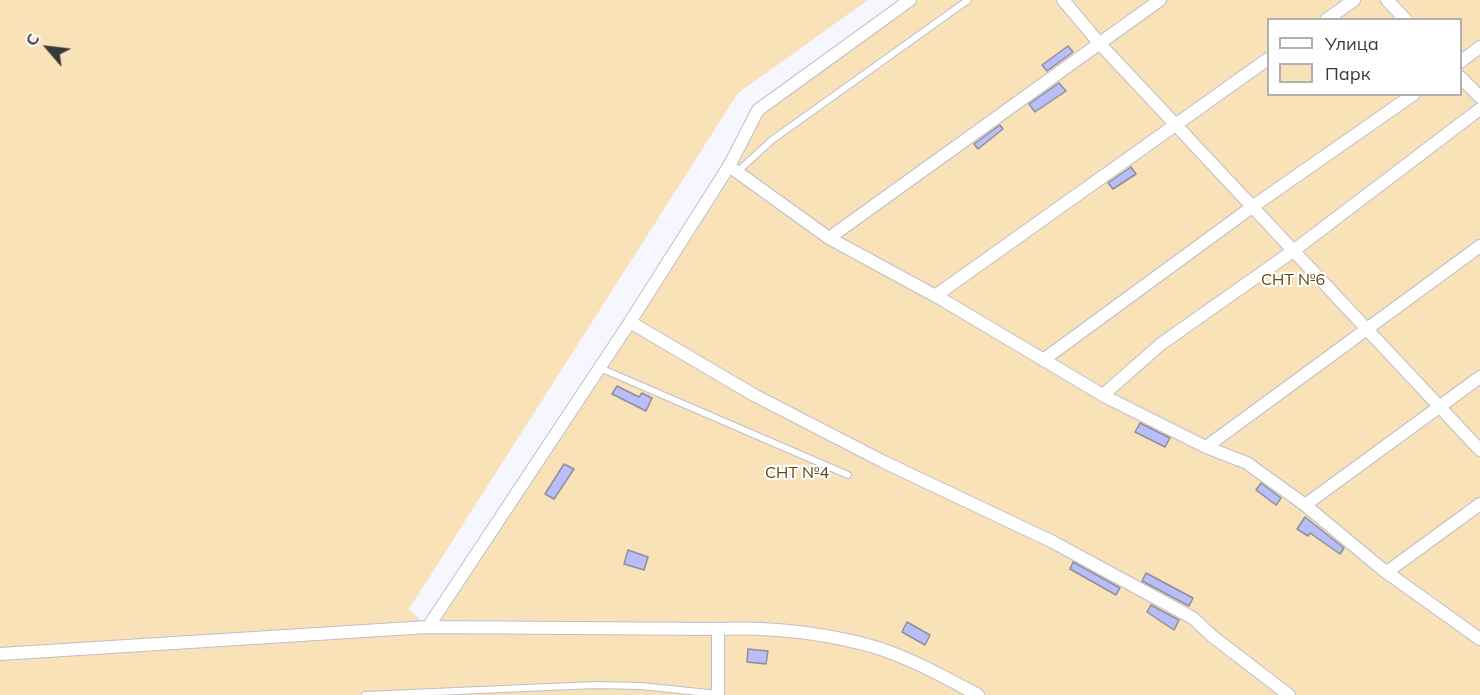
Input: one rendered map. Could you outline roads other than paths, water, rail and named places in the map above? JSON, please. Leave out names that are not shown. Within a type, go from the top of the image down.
[{"type":"street","points":[[428,627],[733,169],[758,111],[910,0]]},
{"type":"street","points":[[1063,0],[1100,44],[1480,450]]},
{"type":"street","points":[[829,237],[1160,0]]},
{"type":"street","points":[[1329,18],[1354,0]]},
{"type":"street","points":[[1387,0],[1404,18]]},
{"type":"street","points":[[1462,61],[1480,47]]},
{"type":"street","points":[[935,296],[1267,60]]},
{"type":"street","points":[[1462,78],[1480,97]]},
{"type":"street","points":[[1043,360],[1252,207],[1411,96]]},
{"type":"street","points":[[1103,395],[1161,344],[1293,251],[1480,110]]},
{"type":"street","points":[[733,169],[829,237],[935,296],[1103,395],[1206,447],[1247,463],[1305,505],[1387,572],[1480,639]]},
{"type":"street","points":[[1206,447],[1480,246]]},
{"type":"street","points":[[630,321],[754,395],[884,462],[1053,542],[1193,618],[1212,636],[1289,695]]},
{"type":"street","points":[[1305,505],[1480,377]]},
{"type":"street","points":[[1387,572],[1480,504]]},
{"type":"street","points":[[0,654],[428,627],[718,629],[761,627],[806,633],[879,648],[978,695]]},
{"type":"street","points":[[718,629],[718,694]]},
{"type":"lane","points":[[733,169],[968,0]]},
{"type":"lane","points":[[600,368],[848,475]]},
{"type":"lane","points":[[365,695],[594,685],[640,686],[718,694]]},
{"type":"park label","name":"СНТ №6","points":[[1293,280]]},
{"type":"park label","name":"СНТ №4","points":[[797,473]]}]
